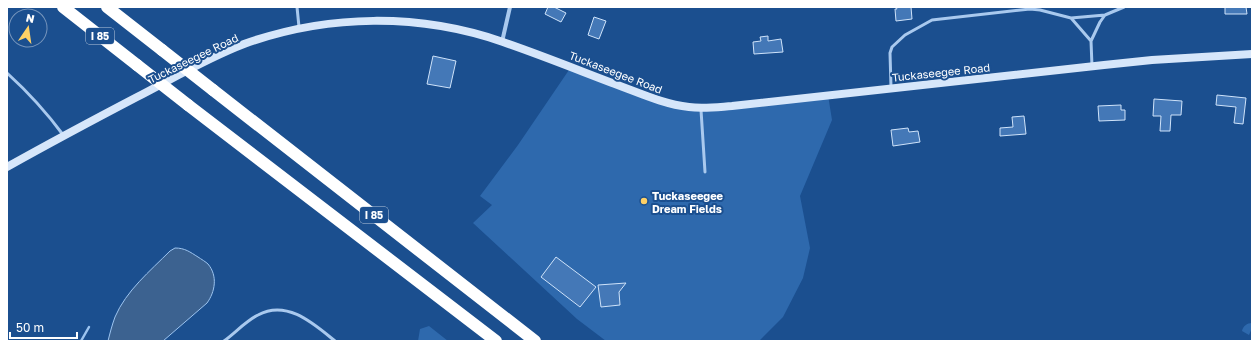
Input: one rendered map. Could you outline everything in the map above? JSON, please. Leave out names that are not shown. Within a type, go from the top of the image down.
[{"type":"highway","name":"I 85","points":[[63,7],[188,105],[496,341]]},
{"type":"highway","name":"I 85","points":[[107,7],[535,341]]},
{"type":"street","points":[[502,42],[510,7]]},
{"type":"street","name":"Tuckaseegee Road","points":[[7,167],[210,59],[276,34],[344,22],[404,22],[449,28],[502,42],[659,101],[701,108],[732,106],[1092,66],[1166,59],[1252,54]]},
{"type":"lane","points":[[297,7],[299,29]]},
{"type":"lane","points":[[891,88],[890,54],[892,47],[905,35],[932,20],[1030,9],[1072,18],[1105,16],[1124,7]]},
{"type":"lane","points":[[1092,66],[1091,41],[1100,22],[1105,16]]},
{"type":"lane","points":[[1072,18],[1091,41]]},
{"type":"lane","points":[[7,73],[22,86],[49,116],[64,136]]},
{"type":"lane","points":[[701,108],[705,172]]},
{"type":"lane","points":[[224,341],[258,314],[282,310],[294,312],[335,341]]},
{"type":"shaded area","name":"Tuckaseegee Dream Fields","points":[[571,67],[691,108],[828,95],[832,120],[800,196],[810,248],[803,278],[783,317],[759,341],[606,341],[577,319],[473,223],[492,205],[480,196],[518,145]]},
{"type":"shaded area","points":[[175,248],[190,252],[207,263],[211,269],[214,279],[210,299],[163,341],[108,341],[115,317],[125,299],[147,274],[170,251]]},
{"type":"shaded area","points":[[1252,323],[1252,328],[1249,335],[1242,331],[1246,325]]},
{"type":"shaded area","points":[[429,326],[448,341],[418,341],[420,329]]},
{"type":"building","points":[[548,7],[554,7],[566,13],[561,22],[545,14]]},
{"type":"building","points":[[896,7],[911,7],[912,19],[896,21]]},
{"type":"building","points":[[1225,7],[1246,7],[1247,14],[1225,14]]},
{"type":"building","points":[[594,17],[606,21],[599,39],[588,35]]},
{"type":"building","points":[[768,36],[768,41],[781,39],[783,52],[754,54],[753,42],[761,41],[760,37]]},
{"type":"building","points":[[433,56],[456,61],[450,88],[427,84]]},
{"type":"building","points":[[1217,95],[1246,98],[1243,124],[1234,123],[1236,107],[1216,105]]},
{"type":"building","points":[[1154,99],[1182,101],[1181,115],[1171,115],[1170,131],[1160,131],[1161,116],[1153,116]]},
{"type":"building","points":[[1121,105],[1121,110],[1125,110],[1125,120],[1099,121],[1098,106]]},
{"type":"building","points":[[1024,116],[1026,134],[1000,136],[1000,128],[1013,127],[1012,117]]},
{"type":"building","points":[[908,128],[909,132],[918,131],[920,142],[893,146],[891,130]]},
{"type":"building","points":[[556,257],[596,287],[580,307],[541,277]]},
{"type":"building","points":[[626,283],[619,292],[620,305],[601,307],[598,285]]},
{"type":"waterway","points":[[81,341],[89,327]]},
{"type":"place","name":"Tuckaseegee Dream Fields","points":[[644,201]]}]
